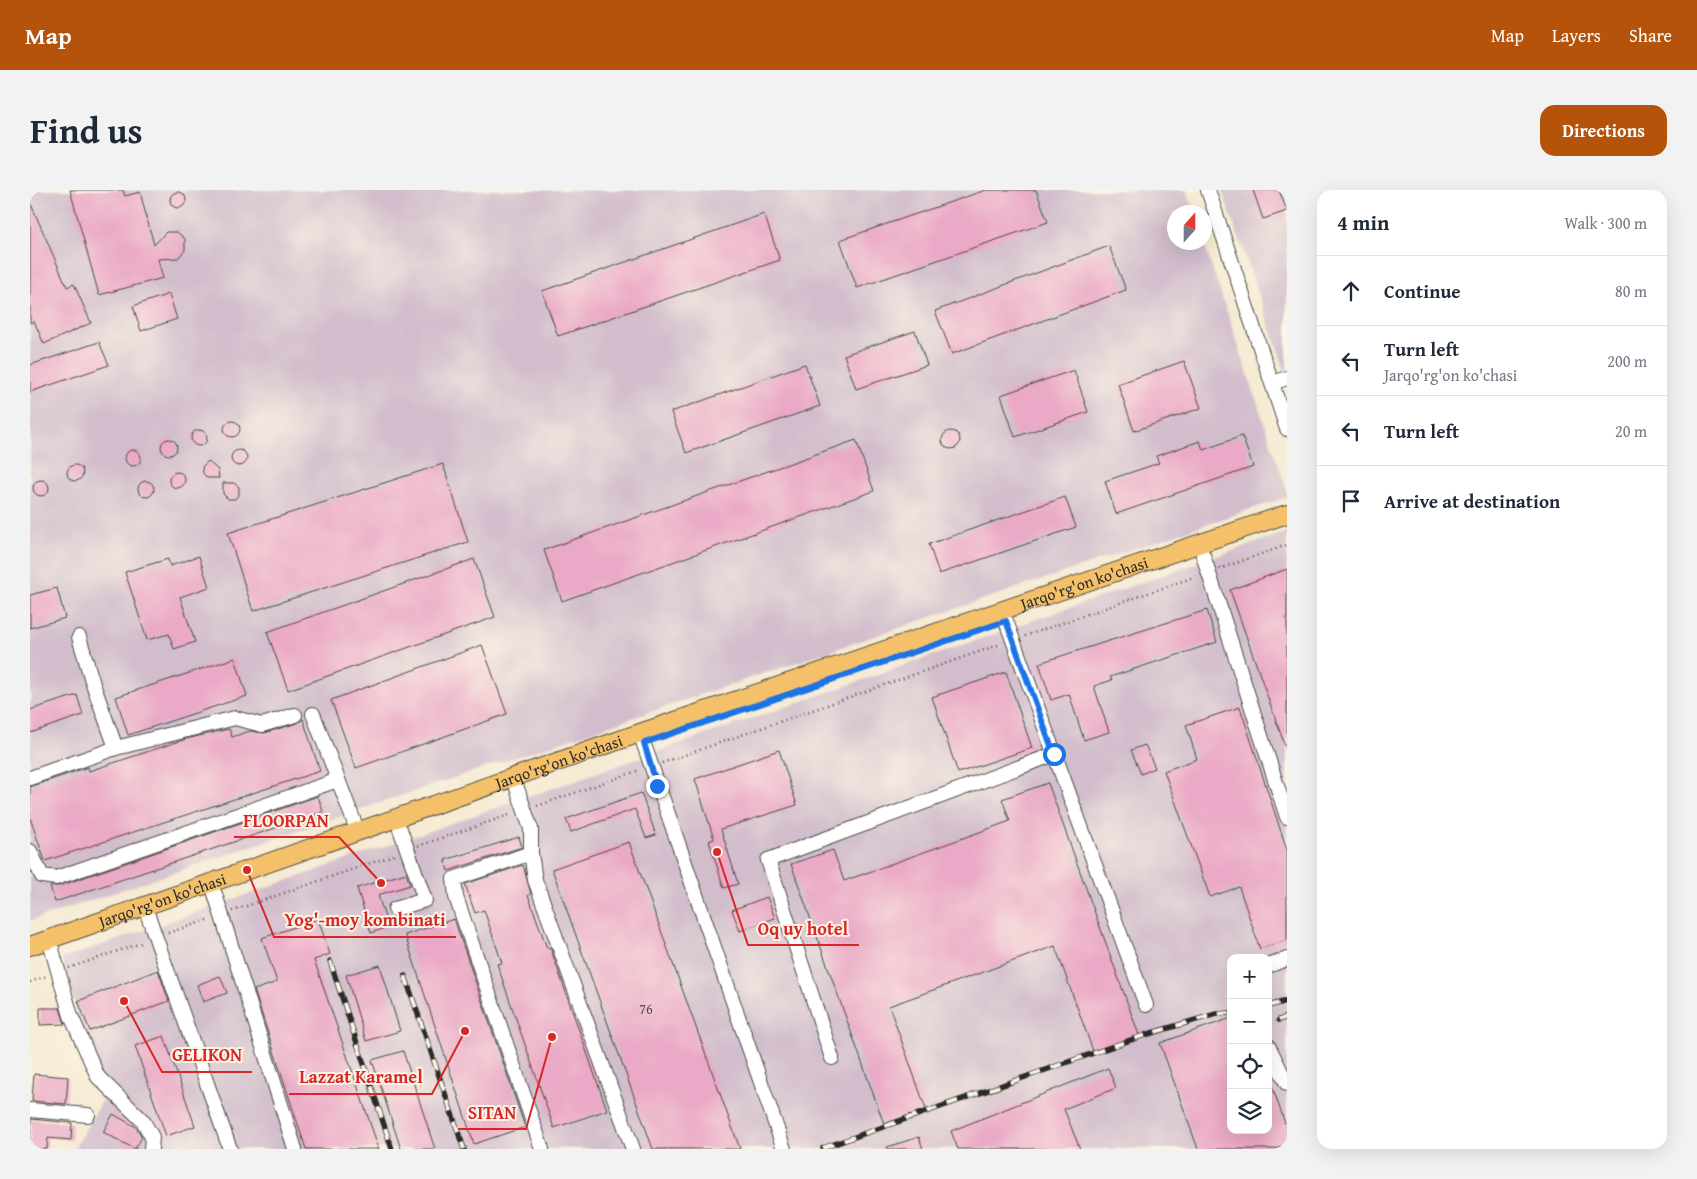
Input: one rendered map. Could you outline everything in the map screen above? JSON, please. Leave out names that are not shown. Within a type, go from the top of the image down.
[{"type":"main road","name":"Jarqo'rg'on ko'chasi","points":[[147,912],[215,894],[400,830],[517,788],[642,738],[1287,514]]},
{"type":"main road","name":"Jarqo'rg'on ko'chasi","points":[[30,957],[51,945],[147,912],[358,832],[1006,621],[1287,526]]},
{"type":"main road","name":"Jarqo'rg'on ko'chasi","points":[[30,946],[51,945]]},
{"type":"street","points":[[1208,190],[1287,429]]},
{"type":"street","points":[[1272,383],[1287,378]]},
{"type":"street","points":[[1203,555],[1287,818]]},
{"type":"street","points":[[1006,621],[1146,1005]]},
{"type":"street","points":[[79,637],[93,684],[116,748]]},
{"type":"street","points":[[314,714],[358,832]]},
{"type":"street","points":[[30,778],[116,748],[235,718],[262,725],[295,715]]},
{"type":"street","points":[[642,738],[784,1149]]},
{"type":"street","points":[[832,1058],[768,860],[1054,754]]},
{"type":"street","points":[[30,851],[42,876],[56,878],[338,780]]},
{"type":"street","points":[[517,788],[531,829],[531,853],[535,880],[632,1149]]},
{"type":"street","points":[[395,909],[425,900],[400,830]]},
{"type":"street","points":[[531,853],[454,879],[456,897],[542,1149]]},
{"type":"street","points":[[215,894],[295,1149]]},
{"type":"street","points":[[147,912],[230,1149]]},
{"type":"street","points":[[51,945],[71,1016],[98,1077],[143,1121],[152,1137],[151,1149]]},
{"type":"street","points":[[1272,965],[1287,960]]},
{"type":"street","points":[[1272,1054],[1287,1084]]},
{"type":"street","points":[[30,1110],[88,1115]]},
{"type":"shaded area","points":[[30,190],[1187,190],[1192,205],[1167,205],[1167,250],[1206,250],[1287,491],[1287,497],[30,921]]},
{"type":"shaded area","points":[[1222,190],[1287,190],[1287,375]]},
{"type":"shaded area","points":[[1287,532],[1287,1149],[74,1149],[102,1101],[62,959]]},
{"type":"building","points":[[70,190],[123,190],[125,196],[140,192],[154,245],[166,232],[177,232],[185,239],[185,250],[178,258],[158,259],[163,278],[99,295]]},
{"type":"building","points":[[986,190],[1036,190],[1048,222],[857,288],[840,240]]},
{"type":"building","points":[[1253,190],[1279,190],[1287,211],[1263,219]]},
{"type":"building","points":[[175,192],[181,192],[186,197],[184,206],[175,208],[170,203],[170,197]]},
{"type":"building","points":[[30,202],[67,287],[74,284],[91,323],[44,344],[34,321],[30,323]]},
{"type":"building","points":[[764,214],[780,260],[558,336],[542,291]]},
{"type":"building","points":[[1109,246],[1126,290],[952,354],[935,311]]},
{"type":"building","points":[[169,294],[177,319],[141,331],[133,306]]},
{"type":"building","points":[[915,331],[927,365],[856,389],[844,355]]},
{"type":"building","points":[[99,342],[109,365],[30,392],[30,365]]},
{"type":"building","points":[[1184,361],[1201,408],[1134,431],[1118,384]]},
{"type":"building","points":[[805,364],[820,406],[686,453],[671,412]]},
{"type":"building","points":[[1074,370],[1088,412],[1015,437],[1001,395]]},
{"type":"building","points":[[229,421],[235,421],[240,426],[238,435],[229,437],[224,432],[224,426]]},
{"type":"building","points":[[196,430],[202,430],[207,435],[205,444],[196,446],[191,441],[191,435]]},
{"type":"building","points":[[951,431],[957,434],[960,440],[957,446],[951,449],[945,446],[942,440],[945,434]]},
{"type":"building","points":[[1242,436],[1253,467],[1116,514],[1105,481],[1159,463],[1156,456],[1200,441],[1203,450]]},
{"type":"building","points":[[166,439],[172,439],[177,444],[175,453],[166,455],[161,450],[161,444]]},
{"type":"building","points":[[856,440],[874,491],[562,601],[544,550]]},
{"type":"building","points":[[130,450],[136,450],[141,455],[139,464],[130,466],[125,461],[125,455]]},
{"type":"building","points":[[236,450],[242,450],[247,455],[245,464],[236,466],[231,461],[231,455]]},
{"type":"building","points":[[208,461],[218,470],[219,478],[207,478],[203,473],[202,467]]},
{"type":"building","points":[[443,464],[468,542],[253,611],[228,533]]},
{"type":"building","points":[[72,465],[78,465],[83,470],[81,479],[72,481],[67,476],[67,470]]},
{"type":"building","points":[[174,472],[180,472],[185,477],[183,486],[174,488],[169,483],[169,477]]},
{"type":"building","points":[[38,480],[44,480],[49,485],[47,494],[38,496],[33,491],[33,485]]},
{"type":"building","points":[[143,481],[149,481],[154,486],[152,495],[143,497],[138,492],[138,486]]},
{"type":"building","points":[[223,483],[234,483],[239,487],[239,494],[235,499],[228,499],[223,494]]},
{"type":"building","points":[[1065,497],[1076,527],[939,574],[929,544]]},
{"type":"building","points":[[199,556],[209,587],[180,597],[195,642],[174,649],[169,634],[147,640],[125,572],[168,559],[170,566]]},
{"type":"building","points":[[474,559],[495,617],[288,690],[267,632]]},
{"type":"building","points":[[1287,569],[1287,749],[1286,749],[1230,590]]},
{"type":"building","points":[[57,588],[65,618],[30,628],[30,595]]},
{"type":"building","points":[[1207,610],[1217,642],[1110,677],[1112,680],[1094,686],[1109,732],[1084,740],[1069,694],[1051,700],[1039,663]]},
{"type":"building","points":[[482,645],[507,714],[356,768],[331,700]]},
{"type":"building","points":[[235,658],[247,696],[128,735],[116,697]]},
{"type":"building","points":[[1006,672],[1032,748],[958,773],[932,697]]},
{"type":"building","points":[[77,695],[83,715],[30,733],[30,710]]},
{"type":"building","points":[[1240,707],[1287,850],[1287,940],[1260,949],[1239,887],[1210,897],[1164,771],[1197,759],[1186,725]]},
{"type":"building","points":[[303,719],[320,771],[45,861],[30,818],[30,787],[88,767],[89,771],[186,739],[229,729],[232,737],[250,731],[264,733],[298,723]]},
{"type":"building","points":[[1145,745],[1155,768],[1141,774],[1131,750]]},
{"type":"building","points":[[779,750],[797,805],[721,829],[738,884],[724,888],[709,841],[714,839],[695,779]]},
{"type":"building","points":[[1048,783],[1139,1035],[1093,1051],[1055,946],[889,1006],[926,1109],[884,1124],[791,864],[833,850],[844,881],[1010,821],[1002,799]]},
{"type":"building","points":[[641,793],[656,835],[646,838],[635,809],[571,832],[566,819]]},
{"type":"building","points":[[318,796],[323,812],[55,902],[50,886],[59,886]]},
{"type":"building","points":[[519,837],[522,847],[448,871],[445,860]]},
{"type":"building","points":[[629,842],[740,1149],[653,1149],[552,869]]},
{"type":"building","points":[[523,865],[531,894],[528,895],[547,948],[550,947],[607,1110],[554,1128],[497,964],[502,963],[484,910],[475,913],[465,884]]},
{"type":"building","points":[[406,873],[410,885],[378,895],[388,927],[371,933],[357,888]]},
{"type":"building","points":[[767,897],[775,918],[740,931],[732,910]]},
{"type":"building","points":[[318,919],[330,954],[314,960],[379,1149],[306,1149],[254,990],[277,982],[262,938]]},
{"type":"building","points":[[454,919],[525,1127],[474,1144],[405,935]]},
{"type":"building","points":[[380,965],[400,1031],[366,1041],[346,975]]},
{"type":"building","points":[[158,970],[169,1001],[90,1031],[78,1001]]},
{"type":"building","points":[[220,976],[227,993],[203,1002],[197,985]]},
{"type":"building","points":[[40,1008],[60,1008],[65,1024],[40,1025]]},
{"type":"building","points":[[1227,1019],[1227,1134],[1272,1134],[1272,1086],[1287,1129],[1287,1145],[1275,1149],[1198,1149],[1160,1043]]},
{"type":"building","points":[[164,1036],[195,1126],[166,1136],[135,1046]]},
{"type":"building","points":[[403,1051],[435,1149],[401,1149],[372,1060]]},
{"type":"building","points":[[1108,1068],[1116,1088],[1064,1109],[1080,1149],[958,1149],[951,1131]]},
{"type":"building","points":[[34,1074],[68,1077],[66,1104],[32,1101]]},
{"type":"building","points":[[113,1114],[136,1127],[142,1137],[135,1149],[103,1132]]},
{"type":"building","points":[[31,1119],[72,1123],[71,1140],[48,1138],[47,1149],[30,1149]]},
{"type":"building","points":[[919,1137],[923,1149],[888,1149],[887,1147]]},
{"type":"railway","points":[[330,961],[392,1149]]},
{"type":"railway","points":[[405,976],[464,1149]]},
{"type":"railway","points":[[1272,1005],[1287,1001]]},
{"type":"railway","points":[[823,1148],[1145,1035],[1216,1014],[1227,1013]]},
{"type":"railway","points":[[1279,1020],[1287,1017]]},
{"type":"place","name":"Oq uy hotel","points":[[717,852]]},
{"type":"place","name":"Yog'-moy kombinati","points":[[247,870]]},
{"type":"place","name":"FLOORPAN","points":[[381,883]]},
{"type":"place","name":"GELIKON","points":[[124,1001]]},
{"type":"place","name":"Lazzat Karamel","points":[[465,1031]]},
{"type":"place","name":"SITAN","points":[[552,1037]]},
{"type":"route","points":[[657,786],[644,743],[1006,621],[1054,754]]}]
